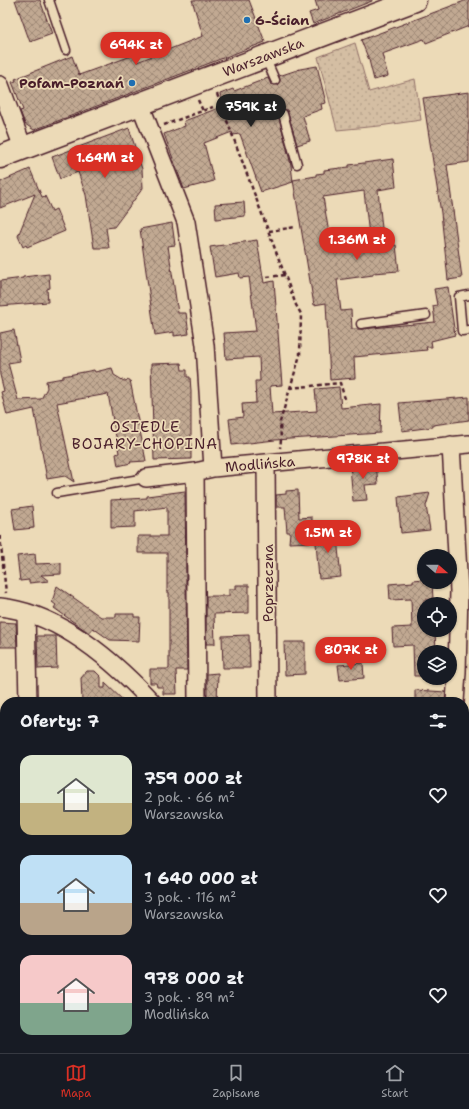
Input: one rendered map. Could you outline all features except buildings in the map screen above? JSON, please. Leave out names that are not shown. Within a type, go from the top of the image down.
[{"type":"street","name":"Warszawska","points":[[0,157],[415,0]]},
{"type":"street","points":[[0,85],[23,148]]},
{"type":"street","points":[[140,104],[186,222],[205,345],[213,468]]},
{"type":"street","name":"Modlińska","points":[[146,478],[195,472],[213,468],[469,444]]},
{"type":"street","points":[[451,446],[459,591],[459,631],[455,697]]},
{"type":"street","name":"Poprzeczna","points":[[266,464],[268,697]]},
{"type":"street","points":[[195,472],[197,697]]},
{"type":"street","points":[[3,602],[61,627],[82,640],[122,672],[147,697]]},
{"type":"street","points":[[26,613],[28,697]]},
{"type":"lane","points":[[48,0],[66,50]]},
{"type":"lane","points":[[265,57],[275,80]]},
{"type":"lane","points":[[283,114],[297,164]]},
{"type":"lane","points":[[469,296],[459,297],[462,331],[469,330]]},
{"type":"lane","points":[[361,324],[426,316]]},
{"type":"lane","points":[[57,492],[146,478]]},
{"type":"path","points":[[198,98],[203,111]]},
{"type":"path","points":[[219,99],[301,314],[300,355],[280,422],[281,440]]},
{"type":"path","points":[[173,121],[214,107]]},
{"type":"path","points":[[269,231],[296,227]]},
{"type":"path","points":[[268,277],[285,275]]},
{"type":"path","points":[[290,388],[340,383],[346,402]]},
{"type":"path","points":[[0,536],[3,602]]},
{"type":"shaded area","points":[[355,43],[369,92],[415,79],[421,120],[337,130],[318,57]]},
{"type":"place","name":"6-Ścian","points":[[247,20]]},
{"type":"place","name":"Pofam-Poznań","points":[[132,83]]},
{"type":"district","name":"OSIEDLE BOJARY-CHOPINA","points":[[145,436]]}]
